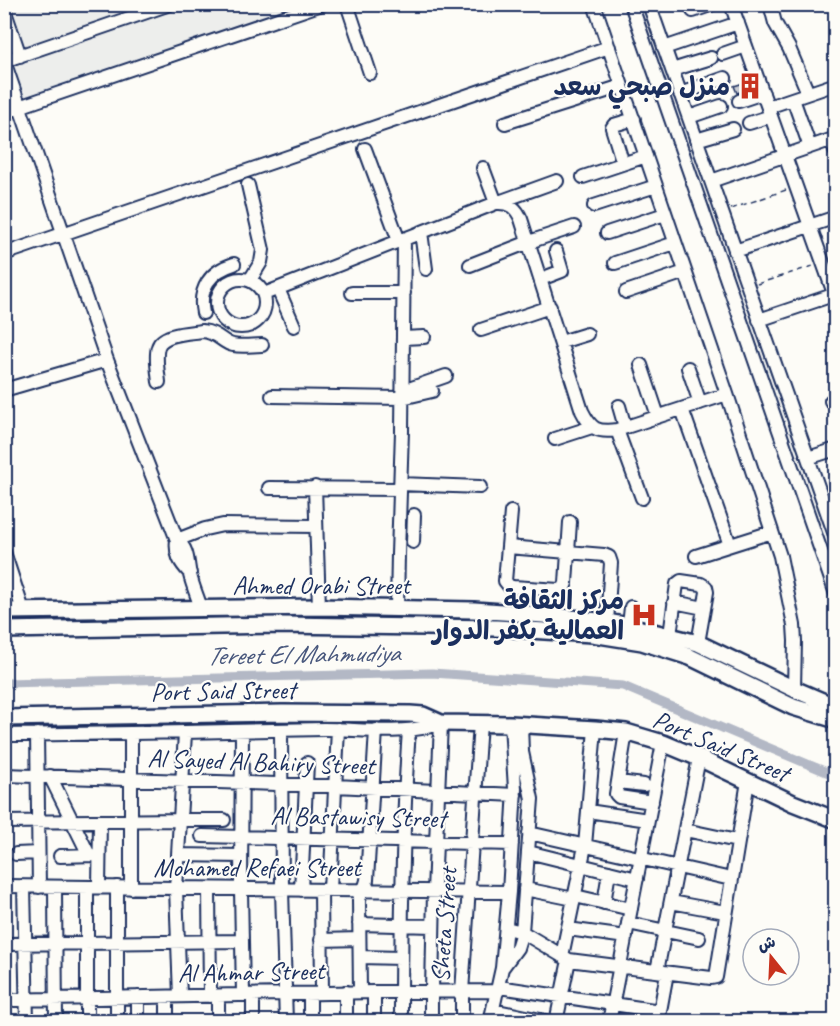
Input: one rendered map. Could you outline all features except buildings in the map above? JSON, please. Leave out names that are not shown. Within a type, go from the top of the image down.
[{"type":"main road","name":"Ahmed Orabi Street","points":[[4,611],[319,607],[474,610],[607,622],[698,643],[794,689],[835,715]]},
{"type":"main road","name":"Ahmed Orabi Street","points":[[4,630],[281,626],[496,628],[592,634],[642,642],[690,657],[793,707],[835,715]]},
{"type":"main road","name":"Port Said Street","points":[[4,718],[282,713],[410,714],[423,715],[441,723],[516,724],[626,732],[663,743],[699,758],[836,820]]},
{"type":"street","points":[[170,4],[5,61],[107,360],[177,540],[177,553],[190,573],[201,609]]},
{"type":"street","points":[[4,112],[322,4]]},
{"type":"street","points":[[347,4],[370,73]]},
{"type":"street","points":[[594,4],[780,556],[794,625],[794,689]]},
{"type":"street","points":[[631,4],[836,594]]},
{"type":"street","points":[[649,4],[836,538]]},
{"type":"street","points":[[693,11],[713,4]]},
{"type":"street","points":[[731,4],[835,296],[759,320]]},
{"type":"street","points":[[770,4],[776,23],[808,93]]},
{"type":"street","points":[[4,9],[20,56]]},
{"type":"street","points":[[664,48],[738,23]]},
{"type":"street","points":[[672,70],[746,46]]},
{"type":"street","points":[[4,254],[609,47]]},
{"type":"street","points":[[680,94],[725,78]]},
{"type":"street","points":[[749,123],[793,99],[836,84]]},
{"type":"street","points":[[505,123],[622,86]]},
{"type":"street","points":[[739,101],[763,93]]},
{"type":"street","points":[[793,99],[810,147]]},
{"type":"street","points":[[688,117],[721,106]]},
{"type":"street","points":[[621,157],[612,128],[614,125],[634,119]]},
{"type":"street","points":[[696,140],[733,129]]},
{"type":"street","points":[[711,181],[833,139],[836,153]]},
{"type":"street","points":[[365,149],[402,240],[404,293],[397,609]]},
{"type":"street","points":[[583,177],[646,156]]},
{"type":"street","points":[[483,168],[496,203]]},
{"type":"street","points":[[264,294],[557,181]]},
{"type":"street","points":[[248,186],[263,250],[261,262],[250,280]]},
{"type":"street","points":[[594,206],[656,186]]},
{"type":"street","points":[[496,203],[504,202],[518,211],[582,411],[592,427],[601,431],[621,429],[727,394]]},
{"type":"street","points":[[607,233],[665,214]]},
{"type":"street","points":[[735,252],[836,217]]},
{"type":"street","points":[[470,265],[574,227]]},
{"type":"street","points":[[421,232],[426,270]]},
{"type":"street","points":[[615,263],[675,243]]},
{"type":"street","points":[[541,279],[562,271],[556,251]]},
{"type":"street","points":[[203,313],[202,298],[211,276],[218,270],[234,264]]},
{"type":"street","points":[[626,292],[686,272]]},
{"type":"street","points":[[233,280],[250,280],[259,286],[264,294],[266,305],[263,315],[256,324],[245,328],[234,327],[225,322],[218,313],[217,302],[220,292],[233,280]]},
{"type":"street","points":[[206,284],[220,292]]},
{"type":"street","points":[[278,289],[294,326]]},
{"type":"street","points":[[352,293],[404,293]]},
{"type":"street","points":[[482,330],[550,306]]},
{"type":"street","points":[[202,331],[222,318]]},
{"type":"street","points":[[159,382],[157,350],[160,342],[171,336],[202,331],[213,333],[232,345],[262,345]]},
{"type":"street","points":[[561,342],[587,334]]},
{"type":"street","points":[[403,338],[424,337]]},
{"type":"street","points":[[4,390],[107,360]]},
{"type":"street","points":[[641,365],[658,416]]},
{"type":"street","points":[[688,368],[700,403]]},
{"type":"street","points":[[402,394],[446,376]]},
{"type":"street","points":[[272,396],[402,394],[432,391]]},
{"type":"street","points":[[619,406],[621,429],[642,498]]},
{"type":"street","points":[[682,409],[730,545]]},
{"type":"street","points":[[555,439],[592,427]]},
{"type":"street","points":[[808,458],[836,449]]},
{"type":"street","points":[[315,487],[319,607]]},
{"type":"street","points":[[269,488],[480,487]]},
{"type":"street","points":[[511,512],[505,581],[513,587],[559,590],[564,588],[570,522]]},
{"type":"street","points":[[399,525],[414,520],[413,542]]},
{"type":"street","points":[[177,540],[222,525],[316,526]]},
{"type":"street","points":[[696,556],[772,532]]},
{"type":"street","points":[[508,547],[607,556],[611,560],[607,622]]},
{"type":"street","points":[[4,552],[11,590],[23,610]]},
{"type":"street","points":[[670,635],[677,584],[680,582],[701,584],[707,590],[698,643]]},
{"type":"street","points":[[674,602],[704,608]]},
{"type":"street","points":[[629,626],[631,607]]},
{"type":"street","points":[[431,1022],[441,723]]},
{"type":"street","name":"Port Said Street","points":[[4,735],[338,729],[409,730],[441,723]]},
{"type":"street","name":"Sheta Street","points":[[462,1022],[462,992],[480,723]]},
{"type":"street","points":[[516,724],[522,752],[520,784],[512,843],[502,968],[492,1016],[550,1022]]},
{"type":"street","points":[[310,1022],[316,993],[325,890],[333,838],[338,729]]},
{"type":"street","points":[[556,1022],[568,929],[585,846],[595,729]]},
{"type":"street","points":[[281,730],[281,838],[286,1022]]},
{"type":"street","points":[[360,992],[359,900],[367,880],[376,730]]},
{"type":"street","points":[[401,1022],[401,890],[409,730]]},
{"type":"street","points":[[242,731],[242,941],[253,1022]]},
{"type":"street","points":[[626,732],[617,796],[652,802]]},
{"type":"street","points":[[131,733],[131,888]]},
{"type":"street","points":[[180,996],[176,889],[185,733]]},
{"type":"street","points":[[37,734],[44,776],[38,822],[39,887]]},
{"type":"street","points":[[609,1022],[663,743]]},
{"type":"street","points":[[659,1016],[665,930],[699,758]]},
{"type":"street","points":[[301,890],[307,763]]},
{"type":"street","name":"Al Sayed Al Bahiry Street","points":[[4,775],[476,793],[520,784]]},
{"type":"street","points":[[44,776],[94,855]]},
{"type":"street","points":[[506,928],[522,932],[566,958],[711,978],[717,975],[725,912],[748,780]]},
{"type":"street","points":[[618,782],[644,785]]},
{"type":"street","points":[[502,968],[517,948],[522,932],[532,799],[520,784]]},
{"type":"street","points":[[588,811],[648,820]]},
{"type":"street","points":[[4,822],[224,820]]},
{"type":"street","points":[[87,1022],[87,943],[94,855],[100,821]]},
{"type":"street","points":[[685,830],[737,841]]},
{"type":"street","points":[[529,833],[731,879]]},
{"type":"street","name":"Al Bastawisy Street","points":[[202,836],[512,843]]},
{"type":"street","points":[[528,852],[637,879]]},
{"type":"street","points":[[16,854],[38,854]]},
{"type":"street","points":[[60,856],[94,855]]},
{"type":"street","points":[[178,855],[241,856]]},
{"type":"street","points":[[604,903],[609,872]]},
{"type":"street","name":"Mohamed Refaei Street","points":[[4,886],[509,892]]},
{"type":"street","points":[[24,886],[27,1022]]},
{"type":"street","points":[[55,887],[56,1022]]},
{"type":"street","points":[[117,887],[117,1022]]},
{"type":"street","points":[[209,889],[210,941],[218,1022]]},
{"type":"street","points":[[525,889],[631,909]]},
{"type":"street","points":[[671,902],[725,912]]},
{"type":"street","points":[[628,923],[699,938]]},
{"type":"street","points":[[359,924],[434,926]]},
{"type":"street","points":[[568,929],[626,937]]},
{"type":"street","points":[[321,940],[359,939]]},
{"type":"street","points":[[4,944],[242,941]]},
{"type":"street","points":[[360,957],[401,958]]},
{"type":"street","name":"Al Ahmar Street","points":[[4,1000],[346,992],[462,992],[499,989],[613,1004],[659,1016]]},
{"type":"street","points":[[346,992],[346,1022]]},
{"type":"street","points":[[374,992],[374,1022]]},
{"type":"street","points":[[138,997],[138,1022]]},
{"type":"street","points":[[167,997],[167,1022]]},
{"type":"path","points":[[722,213],[796,186]]},
{"type":"path","points":[[748,287],[823,262]]},
{"type":"shaded area","points":[[5,4],[297,5],[5,105]]},
{"type":"waterway","name":"Tereet El Mahmudiya","points":[[4,683],[432,673],[623,686],[836,776]]},
{"type":"place","name":"منزل صبحي سعد","points":[[750,86]]},
{"type":"place","name":"مركز الثقافة العمالية بكفر الدوار","points":[[644,615]]}]
